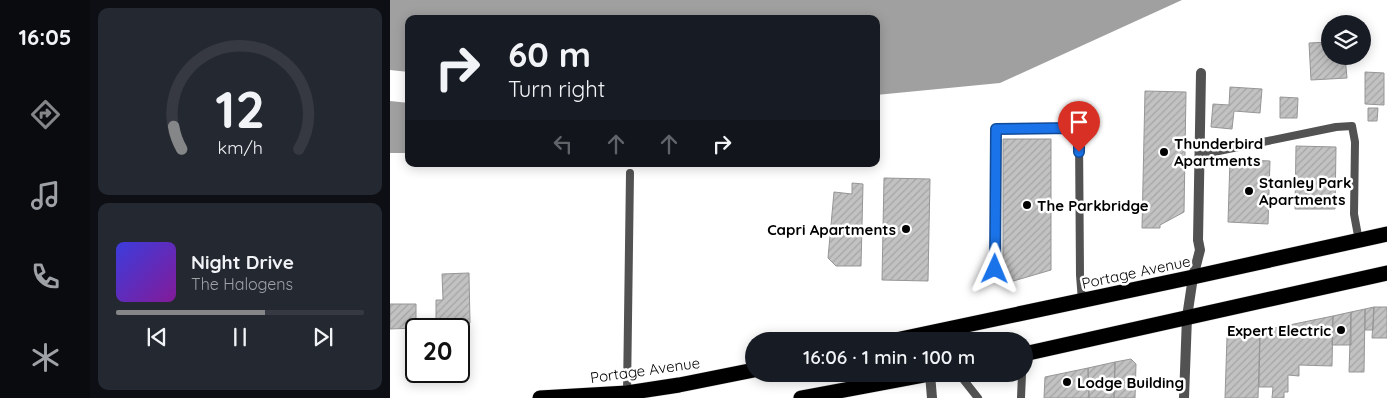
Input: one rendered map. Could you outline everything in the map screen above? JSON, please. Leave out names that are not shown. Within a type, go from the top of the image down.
[{"type":"highway","name":"Portage Avenue","points":[[950,332],[1387,234]]},
{"type":"highway","points":[[1033,355],[1187,317],[1387,273]]},
{"type":"highway","name":"Portage Avenue","points":[[540,398],[627,393],[745,372]]},
{"type":"highway","points":[[801,398],[887,382]]},
{"type":"street","points":[[1184,398],[1187,317],[1193,278],[1200,250],[1198,240],[1201,73]]},
{"type":"street","points":[[931,382],[932,398]]},
{"type":"lane","points":[[1199,155],[1310,132],[1352,126],[1355,142],[1354,214],[1358,241]]},
{"type":"lane","points":[[995,269],[996,129],[1072,128],[1079,135],[1080,275],[1082,301]]},
{"type":"lane","points":[[627,393],[630,173]]},
{"type":"lane","points":[[965,382],[978,398]]},
{"type":"lane","points":[[1021,398],[1022,382]]},
{"type":"shaded area","points":[[390,0],[1182,0],[1000,83],[880,95],[880,15],[405,15],[405,72],[390,70]]},
{"type":"shaded area","points":[[390,101],[405,103],[405,153],[390,153]]},
{"type":"building","points":[[1321,42],[1321,65],[1346,65],[1347,78],[1311,80],[1309,43]]},
{"type":"building","points":[[1365,72],[1384,73],[1384,105],[1365,104]]},
{"type":"building","points":[[1230,87],[1262,89],[1260,113],[1234,111],[1232,129],[1211,127],[1213,104],[1229,105]]},
{"type":"building","name":"Thunderbird Apartments","points":[[1145,91],[1186,92],[1184,212],[1160,225],[1160,228],[1142,228]]},
{"type":"building","points":[[1280,97],[1298,98],[1297,118],[1280,118]]},
{"type":"building","points":[[1368,108],[1378,108],[1377,121],[1368,121]]},
{"type":"building","name":"The Parkbridge","points":[[1003,139],[1051,139],[1051,270],[1003,284]]},
{"type":"building","points":[[1296,146],[1336,147],[1335,209],[1295,209]]},
{"type":"building","name":"Stanley Park Apartments","points":[[1230,159],[1270,161],[1268,224],[1228,222]]},
{"type":"building","name":"Capri Apartments","points":[[884,178],[930,179],[928,281],[882,280]]},
{"type":"building","points":[[852,183],[863,184],[861,266],[836,266],[828,258],[834,192],[852,194]]},
{"type":"building","points":[[469,273],[470,318],[436,318],[436,300],[443,300],[442,274]]},
{"type":"building","points":[[390,304],[416,304],[416,318],[405,318],[405,328],[390,329]]},
{"type":"building","points":[[1374,307],[1387,307],[1387,338],[1372,338]]},
{"type":"building","points":[[1374,307],[1373,330],[1365,330],[1365,309]]},
{"type":"building","points":[[1365,309],[1364,372],[1349,372],[1351,312]]},
{"type":"building","name":"Expert Electric","points":[[1351,312],[1351,345],[1332,345],[1333,316]]},
{"type":"building","points":[[1333,316],[1332,366],[1299,365],[1299,376],[1288,375],[1288,392],[1284,392],[1284,398],[1272,398],[1273,387],[1259,387],[1260,331]]},
{"type":"building","points":[[1260,331],[1258,398],[1225,398],[1227,337]]},
{"type":"building","points":[[1131,359],[1136,364],[1135,398],[1114,398],[1115,362]]},
{"type":"building","points":[[1115,362],[1114,398],[1089,398],[1088,368]]},
{"type":"building","name":"Lodge Building","points":[[1088,368],[1089,398],[1044,398],[1045,377]]},
{"type":"place","name":"Thunderbird Apartments","points":[[1164,152]]},
{"type":"place","name":"Stanley Park Apartments","points":[[1249,191]]},
{"type":"place","name":"The Parkbridge","points":[[1027,205]]},
{"type":"place","name":"Capri Apartments","points":[[906,229]]},
{"type":"place","name":"Expert Electric","points":[[1341,330]]},
{"type":"place","name":"Lodge Building","points":[[1067,382]]},
{"type":"route","points":[[995,269],[996,129],[1072,128],[1079,135],[1079,152]]}]
